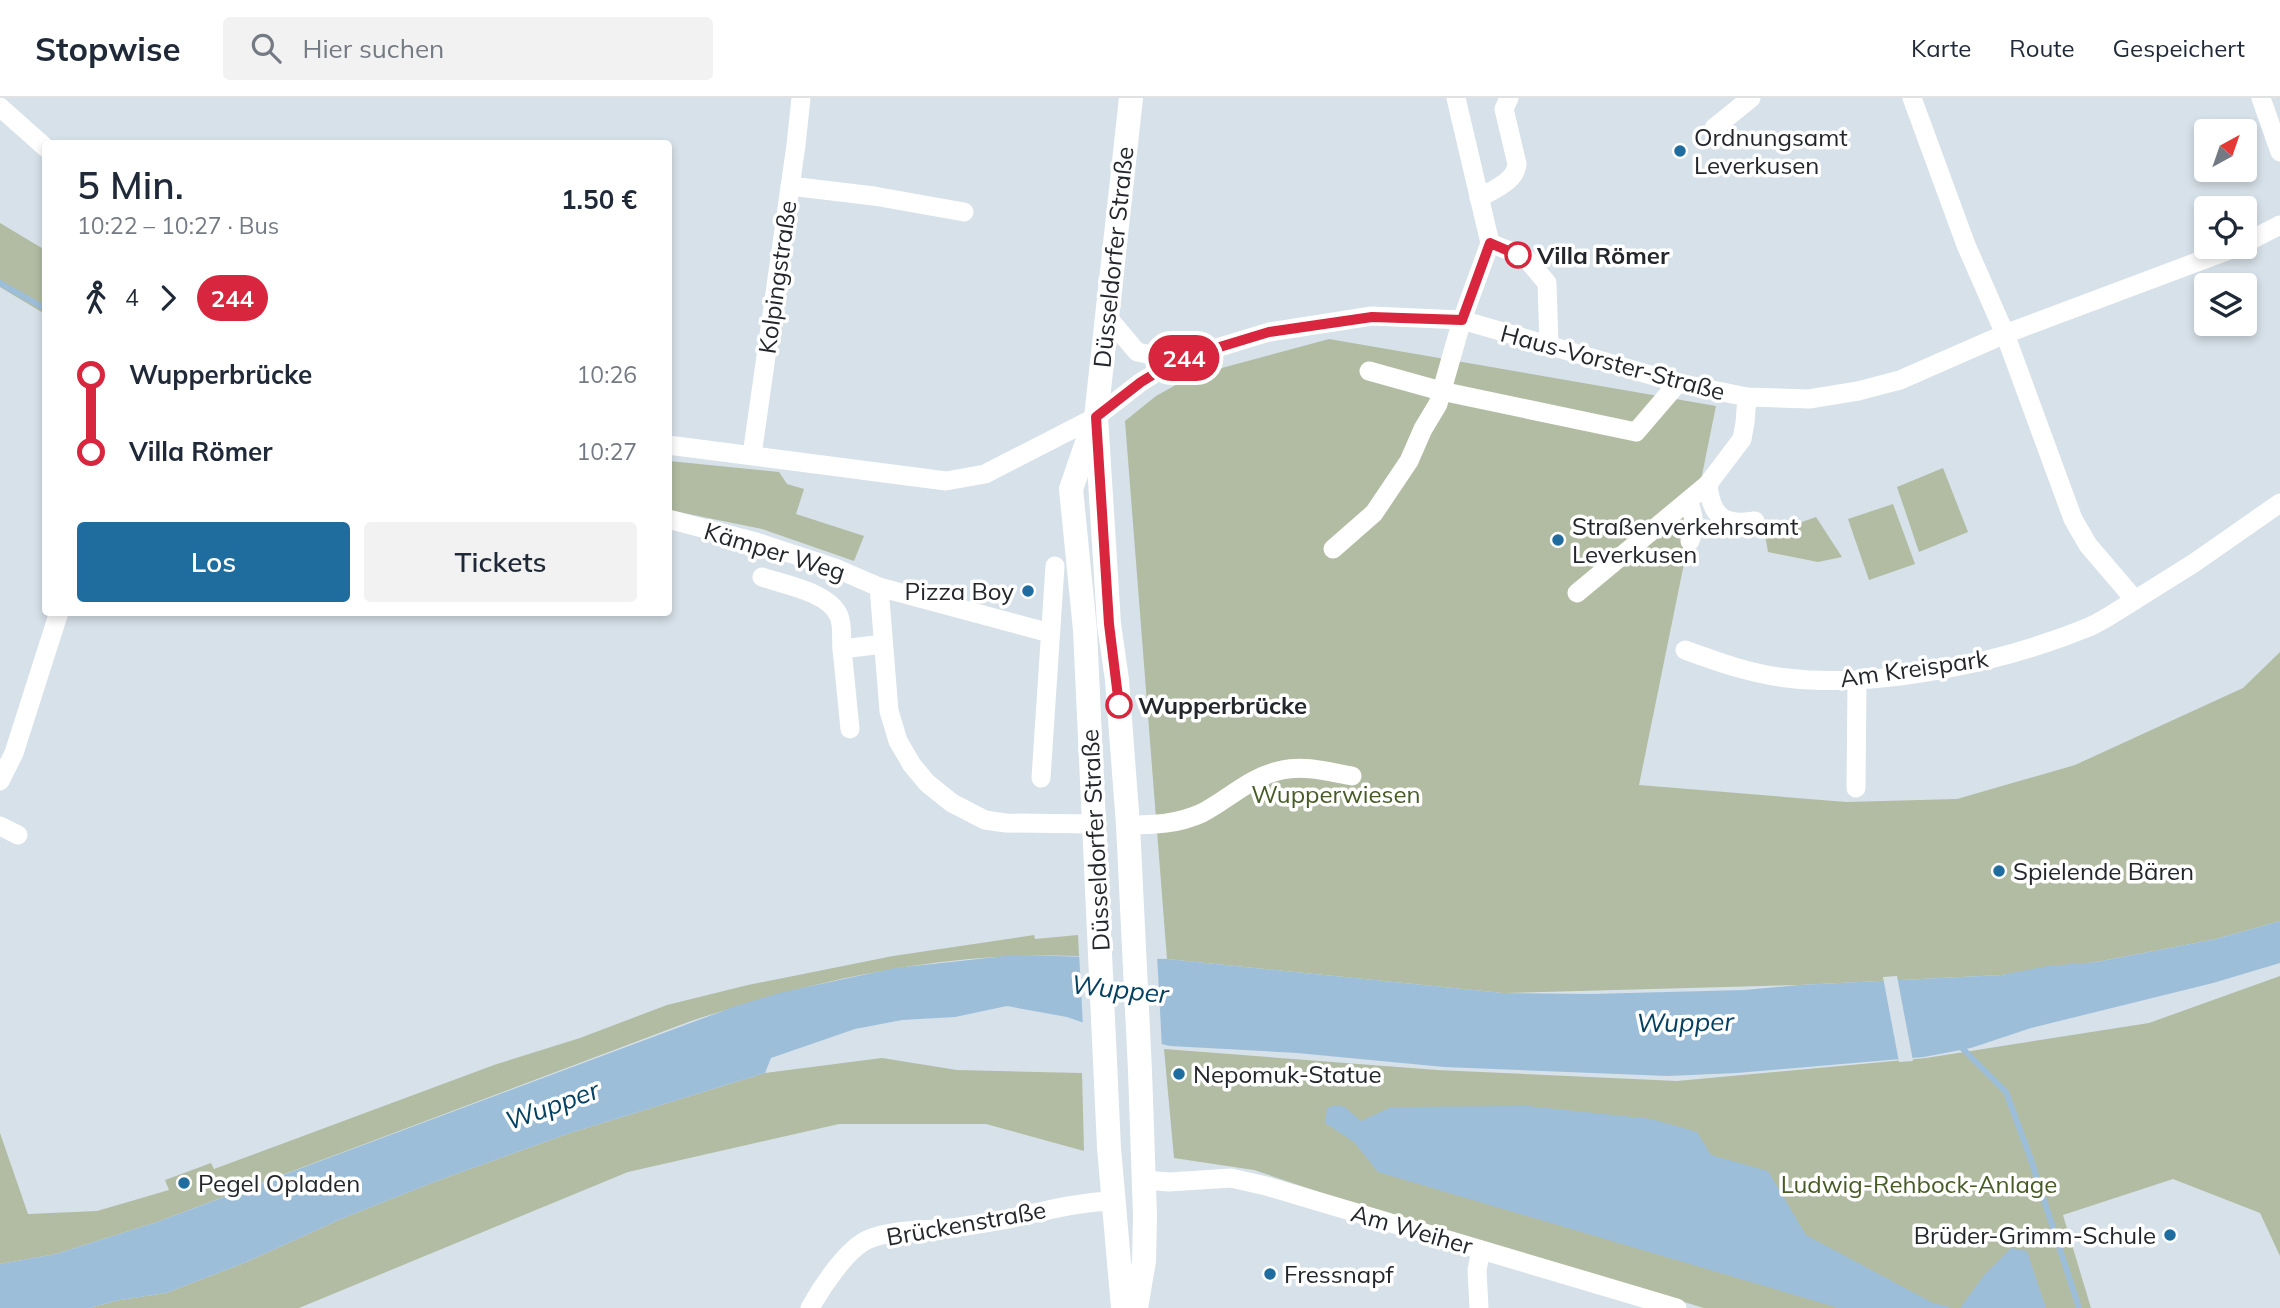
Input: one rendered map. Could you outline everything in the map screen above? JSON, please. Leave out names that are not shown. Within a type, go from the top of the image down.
[{"type":"main road","name":"Düsseldorfer Straße","points":[[1131,98],[1096,417],[1109,624],[1117,680],[1128,825],[1140,1071],[1144,1261],[1136,1308]]},
{"type":"main road","name":"Düsseldorfer Straße","points":[[1096,417],[1071,489],[1085,629],[1112,1201],[1122,1308]]},
{"type":"main road","points":[[1094,824],[1128,825]]},
{"type":"street","name":"Kolpingstraße","points":[[752,455],[801,98]]},
{"type":"street","points":[[1333,549],[1374,513],[1409,461],[1438,404],[1462,320],[1490,243],[1457,98]]},
{"type":"street","points":[[1479,198],[1512,177],[1516,171],[1517,164],[1504,109],[1510,98]]},
{"type":"street","points":[[1714,128],[1751,98]]},
{"type":"street","points":[[1912,98],[1966,245],[2005,334],[2073,519],[2088,545],[2135,600]]},
{"type":"street","points":[[2261,98],[2280,152]]},
{"type":"street","points":[[0,107],[42,144]]},
{"type":"street","points":[[790,186],[874,196],[964,212]]},
{"type":"street","points":[[2257,237],[2280,225]]},
{"type":"street","points":[[1490,243],[1525,257],[1547,283],[1549,345]]},
{"type":"street","name":"Haus-Vorster-Straße","points":[[672,445],[946,481],[985,474],[1096,417],[1141,382],[1177,360],[1269,332],[1372,317],[1462,320],[1678,383],[1747,397],[1809,399],[1858,391],[1900,380],[2005,334],[2205,259]]},
{"type":"street","name":"Haus-Vorster-Straße","points":[[1106,315],[1137,352],[1177,360]]},
{"type":"street","points":[[1370,371],[1441,391],[1636,432],[1678,383]]},
{"type":"street","points":[[1577,593],[1708,484],[1742,439],[1747,397]]},
{"type":"street","points":[[1708,484],[1710,502],[1721,517],[1735,524],[1755,521]]},
{"type":"street","points":[[1688,501],[1695,517],[1695,530],[1690,541]]},
{"type":"street","name":"Am Kreispark","points":[[1685,650],[1735,668],[1787,678],[1857,681],[1982,663],[2091,626],[2194,563],[2280,503]]},
{"type":"street","name":"Kämper Weg","points":[[672,520],[756,542],[835,568],[879,587],[1050,634]]},
{"type":"street","name":"Düsseldorfer Straße","points":[[1041,778],[1055,566]]},
{"type":"street","points":[[762,578],[822,597],[832,604],[840,618],[850,729]]},
{"type":"street","points":[[879,587],[889,711],[898,741],[912,765],[927,783],[952,803],[985,820],[1006,823],[1094,824]]},
{"type":"street","points":[[0,781],[14,753],[58,616]]},
{"type":"street","points":[[842,649],[883,644]]},
{"type":"street","points":[[1856,788],[1857,681]]},
{"type":"street","points":[[1128,825],[1171,823],[1202,813],[1242,787],[1282,770],[1313,769],[1352,776]]},
{"type":"street","points":[[0,826],[18,835]]},
{"type":"street","name":"Am Weiher","points":[[1143,1180],[1169,1182],[1231,1178],[1266,1186],[1677,1308]]},
{"type":"street","name":"Brückenstraße","points":[[810,1308],[838,1268],[867,1240],[899,1232],[950,1228],[1010,1219],[1089,1202],[1112,1201]]},
{"type":"street","points":[[1479,1308],[1477,1270],[1481,1250]]},
{"type":"green space","points":[[0,223],[42,248],[42,312],[0,287]]},
{"type":"green space","name":"Wupperwiesen","points":[[1329,339],[1716,406],[1639,785],[1846,802],[1957,799],[2075,765],[2243,688],[2280,652],[2280,921],[2216,939],[2096,962],[2001,975],[1799,985],[1503,993],[1167,959],[1125,421],[1156,396],[1192,376]]},
{"type":"green space","points":[[672,461],[779,472],[787,484],[804,489],[796,514],[864,536],[854,561],[762,529],[672,511]]},
{"type":"green space","points":[[1943,468],[1968,532],[1919,552],[1897,487]]},
{"type":"green space","points":[[1893,504],[1915,564],[1869,580],[1848,519]]},
{"type":"green space","points":[[1816,517],[1842,557],[1818,562],[1768,552],[1765,535]]},
{"type":"green space","points":[[1034,935],[1035,939],[1078,935],[1079,956],[980,958],[931,963],[786,992],[691,1021],[157,1222],[56,1254],[0,1264],[0,1133],[28,1214],[97,1211],[169,1190],[165,1180],[211,1163],[214,1169],[494,1065],[580,1038],[667,1005],[748,985],[893,956]]},
{"type":"green space","name":"Ludwig-Rehbock-Anlage","points":[[2280,976],[2280,1256],[2260,1213],[2173,1179],[2063,1215],[2091,1308],[1704,1308],[1337,1198],[1254,1170],[1174,1158],[1164,1049],[1437,1070],[1677,1081],[1926,1058],[2149,1023]]},
{"type":"green space","points":[[882,1058],[957,1070],[1082,1073],[1084,1151],[986,1124],[839,1124],[628,1172],[299,1308],[89,1308],[166,1293],[244,1263],[341,1219],[434,1182],[570,1133],[765,1073]]},
{"type":"water","name":"Wupper","points":[[2280,921],[2280,963],[2213,983],[2031,1028],[1971,1048],[1924,1057],[1737,1073],[1667,1076],[1444,1067],[1297,1053],[1170,1046],[1116,1034],[1067,1017],[1007,1006],[955,1017],[902,1020],[855,1029],[771,1058],[765,1073],[570,1133],[434,1182],[341,1219],[244,1263],[166,1293],[89,1308],[0,1308],[0,1264],[56,1254],[157,1222],[736,1006],[779,993],[895,968],[1015,955],[1167,959],[1503,993],[1744,990],[2001,975],[2048,966],[2096,962],[2216,939]]},
{"type":"water","points":[[1336,1105],[1345,1107],[1361,1121],[1391,1107],[1528,1106],[1652,1119],[1697,1132],[1711,1155],[1768,1171],[1806,1235],[1933,1303],[1954,1308],[1839,1308],[1378,1172],[1354,1142],[1325,1123],[1327,1108]]},
{"type":"water","points":[[2011,1248],[2027,1251],[2046,1308],[1960,1308],[1985,1274]]},
{"type":"pier","points":[[1079,952],[1157,955],[1162,1048],[1083,1026]]},
{"type":"pier","points":[[1897,976],[1913,1061],[1899,1062],[1883,977]]},
{"type":"waterway","points":[[0,283],[42,307]]},
{"type":"waterway","points":[[1958,1044],[2006,1092],[2079,1308]]},
{"type":"bus line","name":"244","points":[[1119,705],[1109,624],[1096,417],[1141,382],[1177,360],[1269,332],[1372,317],[1462,320],[1490,243],[1518,255]]},
{"type":"place","name":"Ordnungsamt Leverkusen","points":[[1680,151]]},
{"type":"place","name":"Villa Römer","points":[[1518,255]]},
{"type":"place","name":"Straßenverkehrsamt Leverkusen","points":[[1558,540]]},
{"type":"place","name":"Pizza Boy","points":[[1028,591]]},
{"type":"place","name":"Wupperbrücke","points":[[1119,705]]},
{"type":"place","name":"Spielende Bären","points":[[1999,871]]},
{"type":"place","name":"Nepomuk-Statue","points":[[1179,1074]]},
{"type":"place","name":"Pegel Opladen","points":[[184,1183]]},
{"type":"place","name":"Brüder-Grimm-Schule","points":[[2170,1235]]},
{"type":"place","name":"Fressnapf","points":[[1270,1274]]}]
